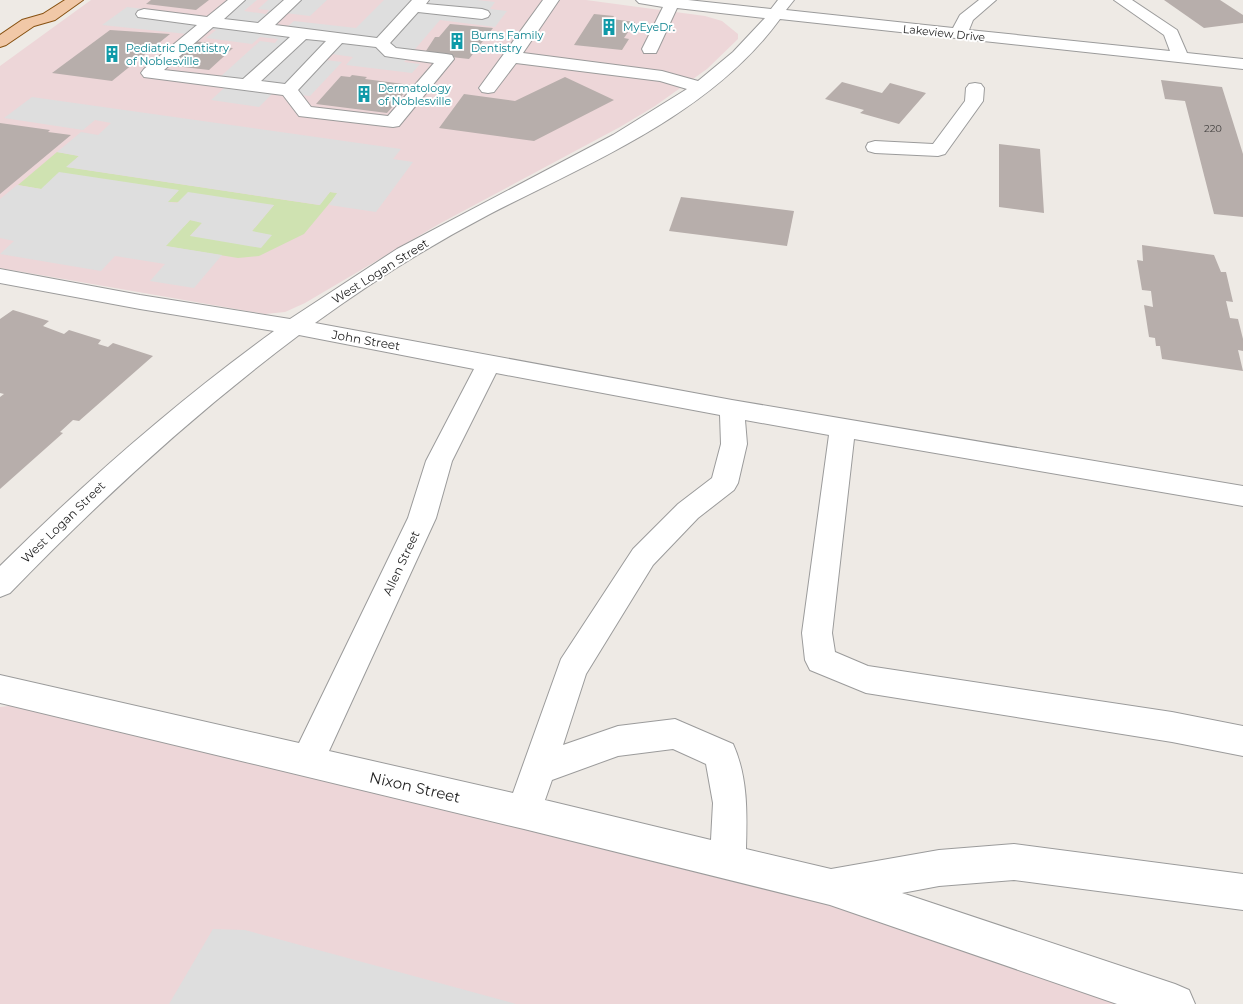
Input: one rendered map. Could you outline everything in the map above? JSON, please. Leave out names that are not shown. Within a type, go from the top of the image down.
[{"type":"main road","points":[[28,23],[31,14],[51,0]]},
{"type":"main road","points":[[0,42],[28,23],[49,17],[75,0]]},
{"type":"street","points":[[144,14],[210,22],[261,29],[338,38],[446,59],[393,122],[305,112],[289,90],[150,74],[210,22],[237,0]]},
{"type":"street","points":[[261,29],[293,0]]},
{"type":"street","points":[[488,88],[551,0]]},
{"type":"street","name":"Lakeview Drive","points":[[644,0],[1243,64]]},
{"type":"street","name":"West Logan Street","points":[[0,584],[82,503],[151,442],[264,349],[356,284],[411,249],[603,148],[702,88],[741,56],[777,15],[786,0]]},
{"type":"street","points":[[959,34],[966,18],[988,0]]},
{"type":"street","points":[[1122,0],[1170,34],[1181,58]]},
{"type":"street","points":[[650,49],[667,2]]},
{"type":"street","points":[[386,48],[418,3],[482,14]]},
{"type":"street","points":[[248,85],[302,34]]},
{"type":"street","points":[[289,90],[338,38]]},
{"type":"street","points":[[512,57],[662,76],[702,88]]},
{"type":"street","points":[[874,147],[938,150],[974,101],[975,88]]},
{"type":"street","name":"John Street","points":[[0,276],[140,302],[295,327],[732,409],[1243,496]]},
{"type":"street","name":"Allen Street","points":[[307,762],[422,518],[439,461],[489,363]]},
{"type":"street","points":[[524,812],[572,669],[643,557],[688,511],[724,483],[734,444],[732,409]]},
{"type":"street","points":[[844,428],[817,633],[821,660],[866,679],[1172,727],[1243,742]]},
{"type":"street","name":"Nixon Street","points":[[0,689],[524,812],[830,887],[1175,1004]]},
{"type":"street","points":[[538,769],[618,741],[675,734],[721,755],[730,803],[728,862]]},
{"type":"street","points":[[830,887],[939,868],[1014,862],[1243,892]]},
{"type":"shaded area","points":[[91,0],[586,0],[705,16],[722,21],[738,34],[738,39],[707,69],[655,106],[620,127],[439,224],[305,303],[285,312],[265,314],[0,268],[0,66]]},
{"type":"shaded area","points":[[241,0],[257,0],[244,11],[266,14],[269,10],[258,9],[268,0],[327,0],[310,16],[285,13],[274,24],[288,26],[294,21],[356,28],[384,0],[477,0],[495,2],[490,9],[507,11],[495,27],[440,20],[404,62],[420,64],[412,73],[346,65],[353,57],[332,54],[326,60],[342,62],[310,96],[274,92],[259,107],[211,100],[234,79],[220,77],[260,41],[275,43],[278,39],[260,37],[252,44],[206,38],[216,30],[196,27],[187,34],[102,25],[127,7],[220,18]]},
{"type":"shaded area","points":[[32,97],[401,149],[393,159],[413,162],[376,212],[329,205],[337,193],[330,192],[320,205],[66,167],[79,156],[57,152],[81,132],[98,135],[111,123],[95,120],[83,130],[4,118]]},
{"type":"shaded area","points":[[59,172],[179,190],[168,202],[177,203],[188,192],[274,205],[252,231],[272,235],[261,248],[190,236],[202,223],[190,220],[166,246],[222,255],[194,288],[150,281],[165,264],[115,256],[101,271],[0,254],[14,241],[0,238],[0,199],[17,185],[41,189]]},
{"type":"shaded area","points":[[17,705],[789,888],[1116,1004],[0,1004],[0,707]]},
{"type":"shaded area","points":[[213,929],[245,930],[516,1004],[169,1004]]},
{"type":"green space","points":[[57,152],[79,156],[67,167],[319,205],[330,192],[338,193],[304,234],[259,256],[238,258],[165,246],[190,220],[203,222],[190,236],[252,231],[274,205],[167,202],[178,191],[41,189],[18,185]]},
{"type":"building","points":[[151,0],[209,0],[196,10],[146,4]]},
{"type":"building","points":[[1164,0],[1220,0],[1243,15],[1243,23],[1204,28]]},
{"type":"building","name":"MyEyeDr.","points":[[594,14],[614,16],[612,19],[635,22],[624,38],[629,39],[622,50],[574,45]]},
{"type":"building","name":"Burns Family Dentistry","points":[[450,24],[493,28],[469,59],[424,54],[435,37],[439,37]]},
{"type":"building","name":"Pediatric Dentistry of Noblesville","points":[[110,30],[170,34],[112,81],[52,73]]},
{"type":"building","points":[[194,41],[233,48],[209,70],[166,65]]},
{"type":"building","name":"Dermatology of Noblesville","points":[[352,75],[367,77],[365,79],[411,85],[387,113],[316,104],[341,76],[350,77]]},
{"type":"building","points":[[565,77],[614,100],[534,141],[439,128],[464,94],[515,101]]},
{"type":"building","points":[[1161,80],[1222,87],[1243,154],[1243,217],[1214,214],[1185,101],[1165,99]]},
{"type":"building","points":[[842,82],[882,93],[890,83],[926,93],[899,124],[860,113],[864,110],[825,99]]},
{"type":"building","points":[[0,123],[50,130],[48,132],[71,135],[0,194]]},
{"type":"building","points":[[999,144],[1040,149],[1044,213],[999,207]]},
{"type":"building","points":[[681,197],[794,211],[787,246],[669,231]]},
{"type":"building","points":[[1142,245],[1214,255],[1221,272],[1226,272],[1233,302],[1226,301],[1230,318],[1238,319],[1243,339],[1243,351],[1238,350],[1243,371],[1162,359],[1160,346],[1156,346],[1155,338],[1149,337],[1144,305],[1153,307],[1151,291],[1142,290],[1137,260],[1143,261]]},
{"type":"building","points":[[13,310],[49,321],[43,326],[64,334],[69,330],[101,340],[98,344],[108,347],[113,343],[153,356],[79,421],[73,420],[60,432],[63,433],[0,489],[0,397],[4,394],[0,393],[0,319]]},
{"type":"place","name":"MyEyeDr.","points":[[609,27]]},
{"type":"place","name":"Burns Family Dentistry","points":[[457,41]]},
{"type":"place","name":"Pediatric Dentistry of Noblesville","points":[[112,54]]},
{"type":"place","name":"Dermatology of Noblesville","points":[[364,94]]}]
